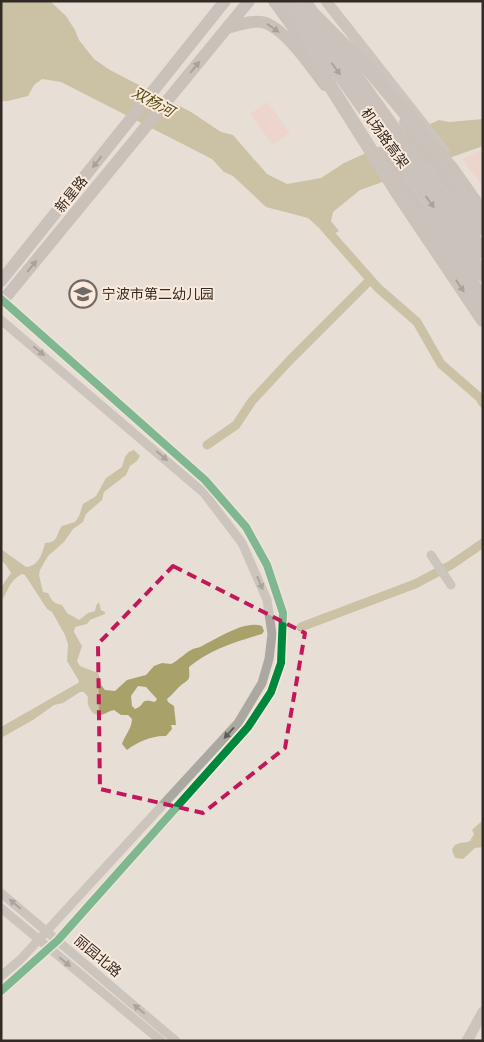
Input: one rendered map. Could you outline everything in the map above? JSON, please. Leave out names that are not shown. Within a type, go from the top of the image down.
[{"type":"highway","name":"机场路高架","points":[[287,1],[307,9],[483,252]]},
{"type":"highway","name":"机场路高架","points":[[307,9],[483,275]]},
{"type":"highway","points":[[307,9],[369,70],[452,169],[483,213]]},
{"type":"highway","points":[[307,9],[324,76],[399,195],[483,320]]},
{"type":"highway","points":[[457,194],[483,229]]},
{"type":"highway","points":[[424,215],[483,299]]},
{"type":"main road","name":"新星路","points":[[2,301],[249,1]]},
{"type":"main road","points":[[274,1],[424,215]]},
{"type":"main road","points":[[326,1],[424,124],[483,204]]},
{"type":"main road","name":"新星路","points":[[1,281],[223,3]]},
{"type":"main road","points":[[307,9],[318,12],[406,124],[457,194]]},
{"type":"main road","points":[[227,28],[255,22],[265,23],[275,29],[292,43],[376,148]]},
{"type":"main road","points":[[466,1041],[483,1012]]},
{"type":"street","points":[[1,991],[58,940],[248,727],[271,692],[282,663],[283,614],[267,565],[246,527],[205,480],[2,301]]},
{"type":"street","points":[[1,320],[204,493],[242,543],[266,600],[272,634],[269,659],[262,683],[238,723],[20,960],[1,976]]},
{"type":"street","points":[[431,555],[451,585]]},
{"type":"street","name":"丽园北路","points":[[1,893],[176,1041]]},
{"type":"street","name":"丽园北路","points":[[1,908],[161,1041]]},
{"type":"highlighted area","points":[[173,566],[305,633],[285,748],[203,813],[100,789],[98,644]]},
{"type":"shaded area","points":[[267,102],[290,133],[273,145],[250,114]]},
{"type":"shaded area","points":[[483,149],[483,187],[462,159]]},
{"type":"water","name":"双杨河","points":[[1,1],[51,2],[66,16],[79,40],[94,59],[110,70],[191,112],[221,132],[233,135],[267,174],[287,184],[321,178],[344,163],[439,120],[449,122],[483,119],[483,146],[360,190],[333,212],[331,221],[339,231],[329,237],[308,218],[266,207],[233,176],[224,172],[212,159],[61,82],[42,79],[34,85],[28,96],[1,101]]},
{"type":"water","points":[[134,450],[140,456],[137,461],[130,466],[126,475],[104,492],[102,500],[86,514],[83,522],[73,529],[64,542],[48,556],[40,570],[39,575],[43,592],[48,593],[52,600],[62,605],[67,613],[79,620],[88,613],[95,611],[99,602],[101,610],[105,612],[105,614],[90,620],[87,624],[75,627],[74,632],[82,646],[77,661],[80,666],[98,673],[101,685],[105,690],[115,691],[127,680],[146,675],[154,666],[162,663],[171,664],[191,650],[232,631],[248,625],[255,625],[262,626],[264,631],[262,634],[214,651],[189,667],[188,680],[167,699],[174,706],[176,725],[171,725],[172,729],[166,736],[145,740],[127,750],[122,744],[132,719],[128,715],[121,715],[114,710],[101,715],[95,714],[89,707],[88,697],[84,692],[80,692],[63,703],[54,705],[33,720],[1,738],[1,727],[79,681],[67,661],[68,644],[65,635],[52,612],[47,609],[25,575],[22,574],[14,580],[1,602],[2,586],[11,573],[1,560],[1,549],[26,567],[37,562],[45,543],[55,540],[62,526],[75,522],[83,504],[96,496],[106,478],[122,467],[125,457]],"holes":[[[138,686],[146,687],[157,699],[155,702],[144,701],[141,706],[135,709],[132,706],[131,696]]]},
{"type":"water","points":[[483,820],[483,847],[475,848],[463,859],[455,858],[452,850],[453,847],[470,841],[474,834],[472,830]]},
{"type":"waterway","points":[[324,227],[378,288],[417,322],[441,364],[479,397],[483,403]]},
{"type":"waterway","points":[[207,445],[236,425],[252,401],[370,280]]},
{"type":"waterway","points":[[301,627],[415,584],[451,565],[483,543]]},
{"type":"cycle path","points":[[1,299],[205,480],[246,527],[267,565],[283,613],[281,663],[271,692],[248,727],[58,940],[1,991]]},
{"type":"place","name":"宁波市第二幼儿园","points":[[83,294]]}]
